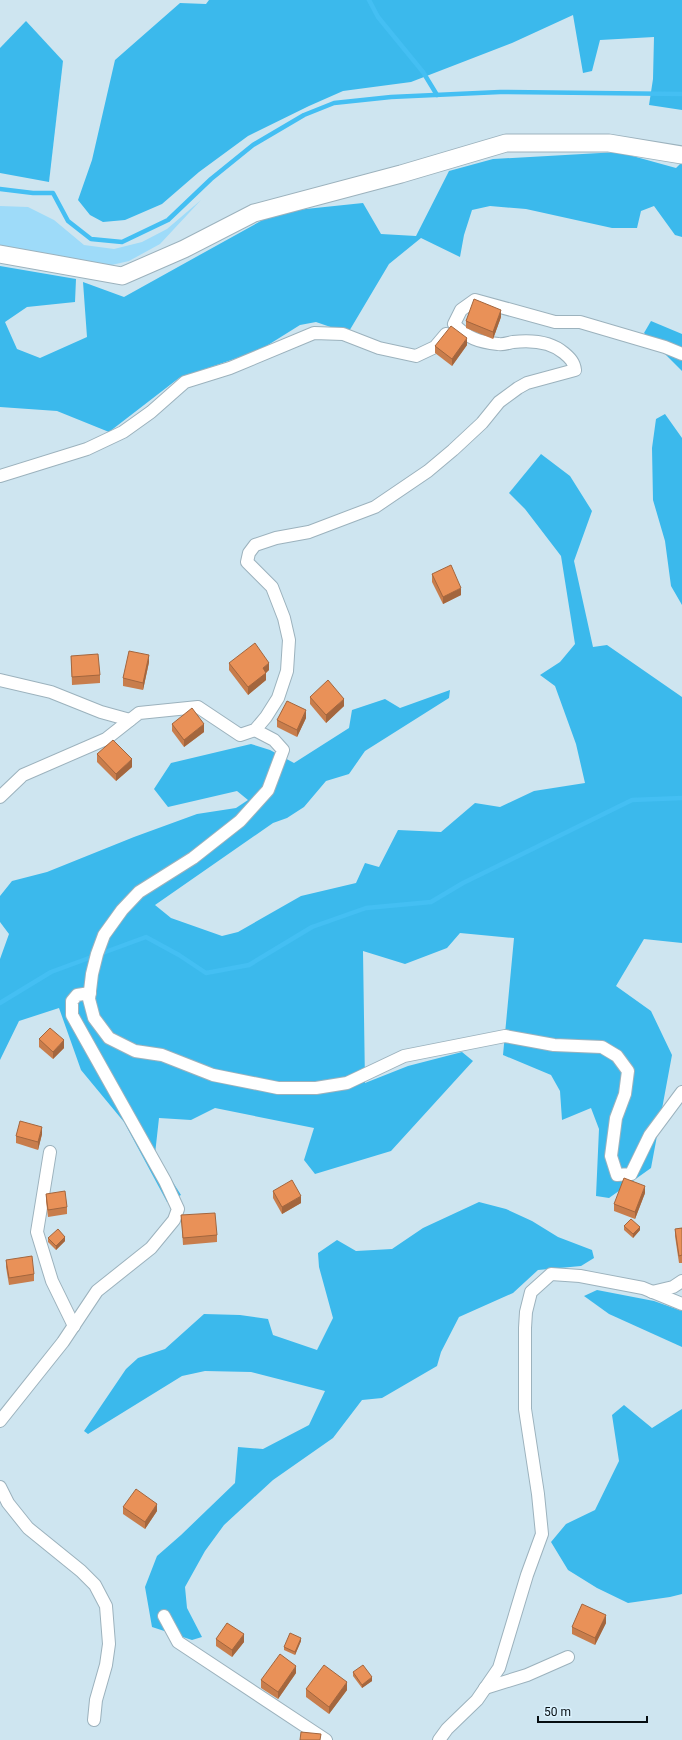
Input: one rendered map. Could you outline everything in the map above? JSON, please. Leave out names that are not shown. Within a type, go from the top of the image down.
[{"type":"street","points":[[0,254],[122,276],[184,249],[254,213],[401,174],[506,143],[610,143],[682,155]]},
{"type":"street","points":[[0,476],[87,449],[123,432],[151,412],[185,382],[230,368],[314,333],[343,334],[379,348],[416,356],[435,347],[454,324],[461,310],[475,300],[555,322],[580,322],[682,354]]},
{"type":"street","points":[[0,797],[23,774],[106,739],[139,713],[198,708],[240,735],[255,730],[266,717],[278,698],[287,671],[289,640],[284,618],[272,587],[246,562],[249,554],[256,545],[276,538],[309,532],[375,506],[428,470],[453,450],[482,423],[499,402],[518,388],[527,382],[575,370],[570,358],[558,347],[546,343],[515,342],[500,344],[480,340],[463,334],[454,324]]},
{"type":"street","points":[[0,680],[51,692],[101,712],[130,720]]},
{"type":"street","points":[[255,730],[274,740],[283,750],[268,790],[240,821],[193,858],[139,892],[122,910],[104,935],[92,974],[90,999],[94,1018],[108,1038],[135,1051],[162,1055],[213,1075],[278,1088],[316,1088],[347,1082],[404,1056],[505,1036],[554,1045],[602,1047],[617,1056],[628,1071],[624,1094],[616,1118],[611,1156],[617,1175],[631,1174],[650,1135],[682,1092]]},
{"type":"street","points":[[0,1421],[64,1342],[97,1291],[151,1248],[174,1220],[178,1209],[165,1181],[72,1015],[72,1001],[77,994],[90,993]]},
{"type":"street","points":[[50,1152],[37,1232],[52,1281],[74,1326]]},
{"type":"street","points":[[439,1740],[447,1729],[477,1700],[499,1668],[527,1575],[542,1534],[538,1494],[525,1409],[525,1328],[526,1312],[531,1292],[551,1274],[580,1276],[643,1288],[682,1304]]},
{"type":"street","points":[[652,1292],[673,1287],[682,1281]]},
{"type":"street","points":[[0,1487],[8,1503],[28,1528],[81,1571],[95,1585],[106,1606],[109,1644],[106,1665],[96,1700],[94,1720]]},
{"type":"street","points":[[164,1616],[178,1642],[326,1740]]},
{"type":"street","points":[[485,1688],[527,1675],[568,1657]]},
{"type":"shaded area","points":[[209,0],[682,0],[682,110],[649,105],[653,79],[654,37],[600,40],[592,71],[583,73],[573,15],[512,43],[411,82],[343,91],[248,136],[199,172],[162,204],[125,220],[103,222],[90,215],[78,200],[92,160],[115,60],[180,3],[206,4]]},
{"type":"shaded area","points":[[26,21],[63,61],[49,182],[0,173],[0,48]]},
{"type":"shaded area","points":[[618,152],[676,168],[682,162],[682,237],[675,235],[654,206],[641,211],[637,228],[612,228],[526,209],[490,206],[472,210],[464,235],[460,257],[421,238],[389,264],[348,333],[316,322],[300,325],[260,350],[179,378],[109,432],[57,411],[0,407],[0,266],[76,279],[75,302],[27,307],[5,322],[17,349],[40,358],[87,337],[83,282],[124,297],[277,212],[363,203],[381,234],[416,236],[449,171],[493,159]]},
{"type":"shaded area","points":[[201,200],[160,244],[129,261],[103,267],[0,246],[0,206],[28,207],[54,220],[84,245],[114,249],[142,242],[167,229]]},
{"type":"shaded area","points":[[651,321],[682,334],[682,371],[644,333]]},
{"type":"shaded area","points":[[665,414],[682,438],[682,605],[671,586],[665,541],[653,500],[652,448],[656,419]]},
{"type":"shaded area","points":[[541,454],[570,476],[592,511],[574,561],[593,647],[607,645],[682,697],[682,943],[644,939],[616,986],[651,1011],[672,1055],[651,1168],[609,1198],[596,1196],[599,1129],[591,1108],[562,1120],[560,1091],[551,1075],[503,1055],[514,938],[460,933],[447,948],[405,964],[363,951],[365,1083],[408,1066],[462,1052],[473,1061],[391,1151],[315,1174],[304,1160],[314,1128],[215,1108],[191,1120],[159,1118],[155,1154],[181,1195],[167,1202],[124,1122],[81,1070],[59,1008],[19,1021],[0,1060],[0,959],[9,934],[0,922],[0,896],[12,881],[47,872],[134,837],[197,814],[236,808],[248,800],[237,791],[168,807],[154,789],[171,763],[251,744],[270,750],[294,763],[349,728],[352,710],[385,699],[400,708],[450,690],[449,698],[365,751],[349,774],[326,781],[304,807],[287,818],[273,823],[155,905],[171,918],[222,936],[238,932],[301,896],[356,883],[365,863],[379,867],[398,830],[441,832],[475,803],[500,807],[534,791],[585,783],[576,744],[555,686],[540,675],[560,662],[575,644],[561,556],[525,509],[509,493]]},
{"type":"shaded area","points":[[479,1202],[506,1209],[532,1221],[558,1237],[592,1250],[594,1258],[581,1266],[538,1270],[513,1293],[459,1317],[441,1352],[437,1366],[382,1398],[362,1400],[333,1438],[273,1480],[224,1525],[205,1551],[185,1587],[187,1608],[202,1637],[192,1640],[152,1627],[145,1587],[157,1556],[235,1483],[238,1447],[263,1449],[309,1425],[325,1391],[251,1372],[205,1371],[182,1376],[88,1434],[84,1431],[126,1369],[138,1358],[165,1349],[204,1314],[240,1315],[268,1319],[273,1335],[317,1350],[333,1318],[319,1267],[318,1253],[337,1240],[356,1251],[392,1249],[423,1228]]},
{"type":"shaded area","points":[[597,1290],[654,1301],[682,1311],[682,1347],[609,1314],[584,1296]]},
{"type":"shaded area","points":[[624,1405],[652,1428],[682,1409],[682,1594],[628,1603],[597,1588],[568,1570],[551,1542],[566,1524],[595,1510],[619,1461],[612,1415]]},
{"type":"building","points":[[474,299],[501,310],[493,332],[466,321]]},
{"type":"building","points":[[451,326],[467,338],[452,359],[435,346]]},
{"type":"building","points":[[451,565],[461,588],[443,597],[432,574]]},
{"type":"building","points":[[255,643],[269,663],[263,668],[266,673],[248,687],[229,663]]},
{"type":"building","points":[[129,651],[149,655],[143,683],[123,678]]},
{"type":"building","points":[[98,654],[100,675],[72,677],[71,656]]},
{"type":"building","points":[[328,680],[344,699],[326,715],[310,697]]},
{"type":"building","points":[[287,701],[306,710],[297,730],[277,720]]},
{"type":"building","points":[[192,708],[204,724],[184,740],[172,724]]},
{"type":"building","points":[[113,740],[132,759],[116,774],[97,754]]},
{"type":"building","points":[[50,1028],[64,1040],[53,1052],[39,1039]]},
{"type":"building","points":[[20,1121],[42,1127],[38,1142],[16,1136]]},
{"type":"building","points":[[624,1178],[645,1186],[635,1212],[614,1204]]},
{"type":"building","points":[[292,1180],[301,1196],[282,1207],[273,1191]]},
{"type":"building","points":[[65,1191],[67,1207],[48,1210],[46,1194]]},
{"type":"building","points":[[215,1213],[217,1235],[183,1238],[181,1215]]},
{"type":"building","points":[[631,1219],[640,1227],[633,1234],[624,1226]]},
{"type":"building","points":[[682,1228],[682,1255],[679,1256],[675,1229]]},
{"type":"building","points":[[58,1229],[65,1237],[56,1246],[48,1238]]},
{"type":"building","points":[[32,1256],[34,1274],[9,1278],[6,1260]]},
{"type":"building","points":[[136,1489],[157,1504],[145,1522],[123,1507]]},
{"type":"building","points":[[582,1604],[606,1615],[595,1638],[572,1627]]},
{"type":"building","points":[[227,1623],[244,1634],[232,1650],[216,1639]]},
{"type":"building","points":[[290,1633],[301,1638],[295,1652],[284,1647]]},
{"type":"building","points":[[280,1654],[296,1666],[278,1692],[261,1680]]},
{"type":"building","points":[[324,1665],[347,1682],[329,1707],[306,1689]]},
{"type":"building","points":[[363,1665],[372,1677],[362,1685],[353,1672]]},
{"type":"building","points":[[301,1732],[321,1734],[320,1740],[300,1740]]},
{"type":"waterway","points":[[369,0],[378,17],[423,72],[437,95]]},
{"type":"waterway","points":[[0,189],[33,193],[53,193],[68,221],[91,239],[122,242],[168,220],[211,179],[253,145],[304,115],[334,103],[391,97],[500,92],[682,94]]},
{"type":"waterway","points":[[0,1003],[51,972],[146,937],[179,955],[206,973],[249,965],[312,927],[366,908],[431,902],[463,883],[632,800],[682,798]]}]
